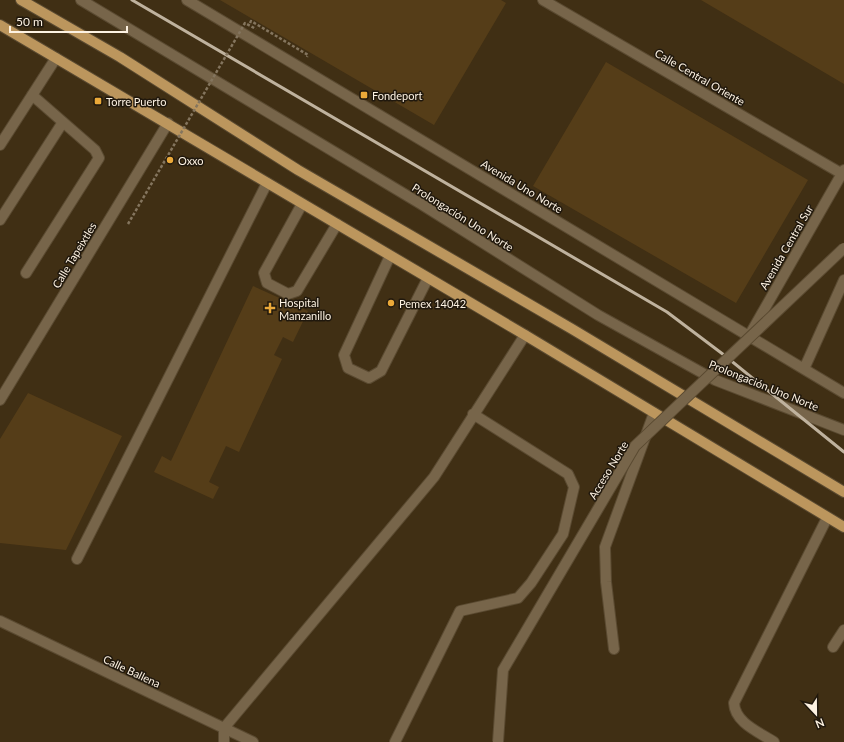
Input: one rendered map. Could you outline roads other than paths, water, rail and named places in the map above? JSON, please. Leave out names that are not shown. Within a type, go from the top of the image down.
[{"type":"main road","points":[[22,0],[120,57],[298,170],[572,329],[844,492]]},
{"type":"main road","points":[[32,0],[46,14]]},
{"type":"main road","points":[[0,25],[525,335],[844,527]]},
{"type":"street","name":"Prolongación Uno Norte","points":[[81,0],[421,204],[598,315],[715,380],[844,430]]},
{"type":"street","name":"Avenida Uno Norte","points":[[188,0],[844,392]]},
{"type":"street","name":"Calle Central Oriente","points":[[543,0],[843,173]]},
{"type":"street","points":[[0,145],[56,58]]},
{"type":"street","points":[[26,273],[99,158],[95,150],[32,95]]},
{"type":"street","points":[[0,220],[63,122]]},
{"type":"street","name":"Calle Tapeixtles","points":[[0,400],[168,123]]},
{"type":"street","name":"Avenida Central Sur","points":[[749,336],[843,173]]},
{"type":"street","points":[[77,559],[267,183]]},
{"type":"street","points":[[302,204],[264,273],[266,283],[288,294],[296,291],[337,224]]},
{"type":"street","name":"Acceso Norte","points":[[498,742],[503,670],[635,446],[844,248]]},
{"type":"street","points":[[390,256],[344,355],[348,368],[369,378],[381,371],[428,278]]},
{"type":"street","points":[[804,369],[844,280]]},
{"type":"street","points":[[224,742],[224,728],[434,477],[525,335]]},
{"type":"street","points":[[614,649],[606,582],[605,547],[654,413]]},
{"type":"street","points":[[395,742],[460,611],[518,598],[531,583],[563,534],[573,498],[574,487],[568,474],[473,414]]},
{"type":"street","points":[[774,742],[738,718],[734,712],[734,704],[827,518]]},
{"type":"street","name":"Calle Ballena","points":[[0,621],[253,742]]},
{"type":"street","points":[[833,647],[844,630]]},
{"type":"railway","points":[[132,0],[667,312],[724,355],[844,452]]},
{"type":"place","name":"Fondeport","points":[[364,95]]},
{"type":"place","name":"Torre Puerto","points":[[98,101]]},
{"type":"place","name":"Oxxo","points":[[170,160]]},
{"type":"place","name":"Pemex 14042","points":[[391,303]]},
{"type":"place","name":"Hospital Manzanillo","points":[[270,308]]}]
